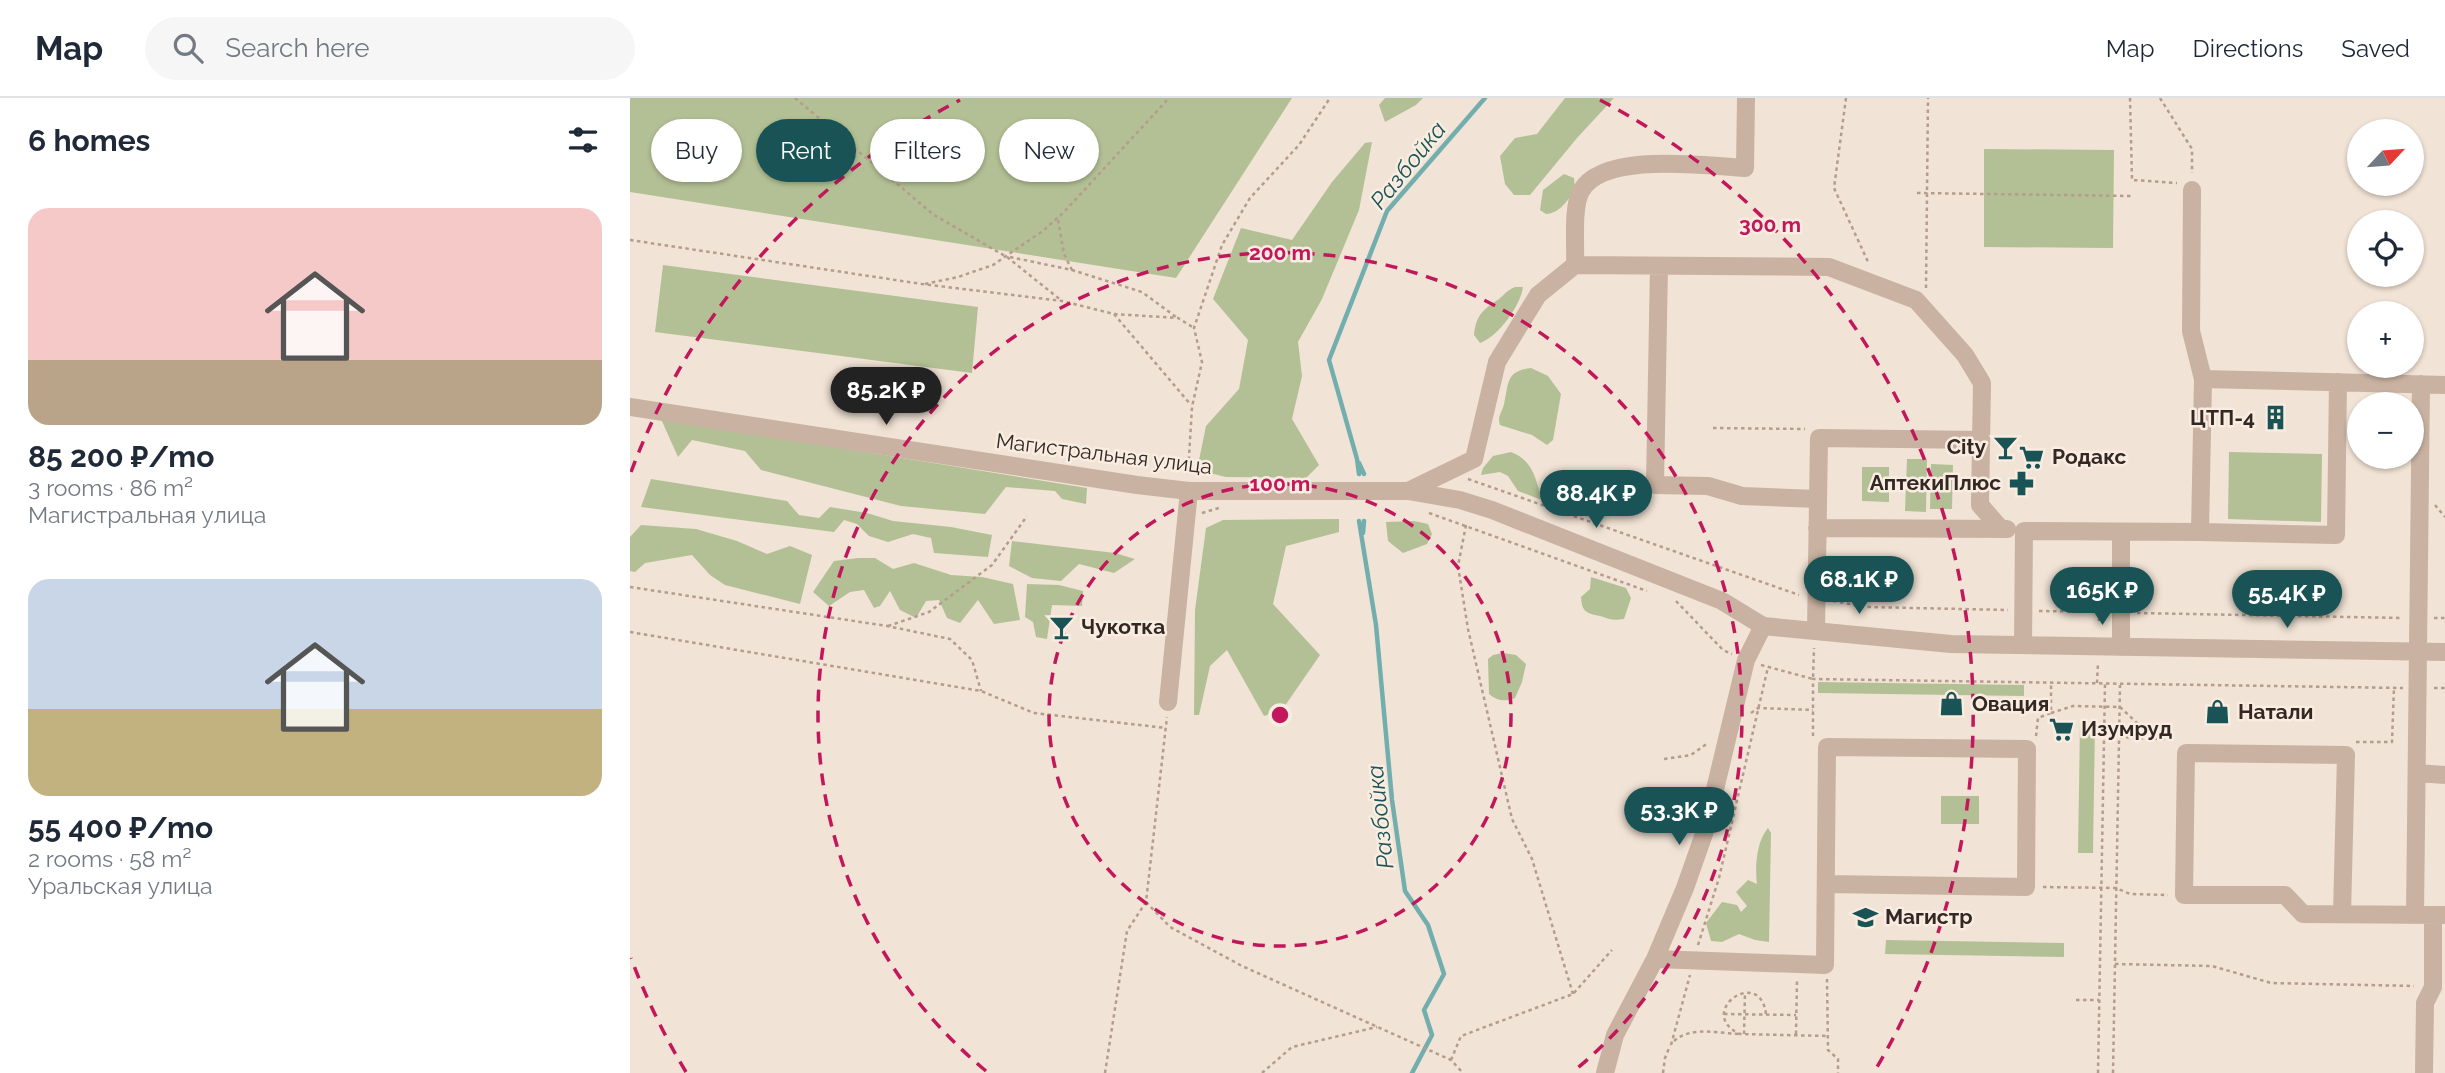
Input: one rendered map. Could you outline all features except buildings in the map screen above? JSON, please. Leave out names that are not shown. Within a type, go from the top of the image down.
[{"type":"street","points":[[1575,265],[1577,204],[1581,190],[1593,178],[1633,163],[1745,168],[1746,98]]},
{"type":"street","points":[[2192,190],[2190,331],[2203,379],[2200,533]]},
{"type":"street","points":[[1408,491],[1474,459],[1497,362],[1538,295],[1575,265],[1829,267],[1916,300],[1965,355],[1982,383],[1980,505],[2001,529]]},
{"type":"street","points":[[1659,266],[1655,485],[1708,486],[1742,496],[1818,499]]},
{"type":"street","points":[[2203,379],[2445,385]]},
{"type":"street","points":[[1817,528],[2336,535],[2339,382]]},
{"type":"street","points":[[2421,384],[2417,774],[2431,915],[2433,987],[2426,1003],[2424,1073]]},
{"type":"street","name":"Магистральная улица","points":[[630,407],[1189,491],[1408,491],[1460,500],[1492,510],[1722,601],[1763,626]]},
{"type":"street","points":[[1815,631],[1819,438],[1981,440]]},
{"type":"street","points":[[1168,702],[1189,491]]},
{"type":"street","points":[[2023,645],[2024,531]]},
{"type":"street","points":[[2121,531],[2121,647]]},
{"type":"street","points":[[1605,1073],[1615,1035],[1655,959],[1685,888],[1705,831],[1746,660],[1763,626],[1951,644],[2445,652]]},
{"type":"street","points":[[1655,959],[1825,965],[1827,747],[2027,749],[2026,887],[1826,884]]},
{"type":"street","points":[[2342,914],[2346,755],[2186,753],[2183,895],[2285,895],[2302,914],[2431,915]]},
{"type":"street","points":[[2417,774],[2445,775]]},
{"type":"path","points":[[795,98],[934,215],[1007,257],[1062,301]]},
{"type":"path","points":[[922,284],[977,272],[1007,257],[1057,218],[1169,98]]},
{"type":"path","points":[[1189,491],[1188,460],[1192,407],[1202,362],[1194,328],[1222,245],[1250,198],[1299,145],[1330,98]]},
{"type":"path","points":[[1846,98],[1834,188],[1878,286]]},
{"type":"path","points":[[1926,294],[1928,98]]},
{"type":"path","points":[[2130,98],[2132,180],[2172,181],[2192,190],[2192,149],[2161,98]]},
{"type":"path","points":[[1917,193],[2132,196]]},
{"type":"path","points":[[1057,218],[1064,254],[1072,270]]},
{"type":"path","points":[[630,240],[922,284],[1062,301],[1114,314],[1178,318]]},
{"type":"path","points":[[1007,257],[1072,270],[1142,292],[1194,328]]},
{"type":"path","points":[[1114,314],[1192,407]]},
{"type":"path","points":[[1713,428],[1720,428]]},
{"type":"path","points":[[1448,472],[1606,527]]},
{"type":"path","points":[[1426,512],[1650,592]]},
{"type":"path","points":[[887,626],[929,612],[992,565],[1027,516]]},
{"type":"path","points":[[1466,525],[1458,566],[1468,629],[1512,820],[1532,859],[1573,994]]},
{"type":"path","points":[[630,587],[887,626],[950,639],[972,660],[981,691]]},
{"type":"path","points":[[1676,601],[1723,650]]},
{"type":"path","points":[[2098,621],[2099,612]]},
{"type":"path","points":[[1815,631],[1813,736],[1827,747]]},
{"type":"path","points":[[630,632],[981,691],[1034,713],[1166,727]]},
{"type":"path","points":[[2097,684],[2098,659]]},
{"type":"path","points":[[1663,1073],[1707,911],[1719,878],[1768,667],[1813,679],[2445,688]]},
{"type":"path","points":[[2050,682],[2050,713]]},
{"type":"path","points":[[2098,1073],[2105,684]]},
{"type":"path","points":[[2113,1073],[2120,685]]},
{"type":"path","points":[[2346,755],[2356,742],[2392,742],[2394,687]]},
{"type":"path","points":[[1105,1073],[1127,931],[1146,902],[1168,702]]},
{"type":"path","points":[[2027,749],[2038,734],[2038,718],[2073,706],[2120,707],[2154,738]]},
{"type":"path","points":[[1758,708],[1813,710]]},
{"type":"path","points":[[2119,737],[2174,739],[2186,753]]},
{"type":"path","points":[[2026,887],[2116,888],[2130,894],[2183,895]]},
{"type":"path","points":[[1146,902],[1170,927],[1242,966],[1451,1060],[1463,1073]]},
{"type":"path","points":[[1451,1060],[1461,1036],[1573,994],[1612,950]]},
{"type":"path","points":[[1796,1035],[1797,964]]},
{"type":"path","points":[[2115,964],[2212,966],[2271,983],[2433,987]]},
{"type":"path","points":[[1825,965],[1829,992],[1828,1050],[1838,1059],[1838,1073]]},
{"type":"path","points":[[1742,1034],[1729,1027],[1724,1014],[1728,1001],[1733,996],[1745,993],[1760,999],[1766,1014]]},
{"type":"path","points":[[1742,1034],[1745,993]]},
{"type":"path","points":[[2076,1000],[2099,1000]]},
{"type":"path","points":[[1724,1014],[1796,1015]]},
{"type":"path","points":[[1262,1073],[1292,1047],[1377,1027]]},
{"type":"path","points":[[1671,1045],[1681,1035],[1690,1032],[1828,1036]]},
{"type":"green space","points":[[630,98],[1292,98],[1176,278],[630,192]]},
{"type":"green space","points":[[1385,98],[1423,98],[1416,105],[1385,122],[1379,105]]},
{"type":"green space","points":[[1565,98],[1614,98],[1530,195],[1514,195],[1505,184],[1500,156],[1515,138],[1537,134]]},
{"type":"green space","points":[[1372,142],[1359,210],[1322,299],[1298,342],[1302,376],[1292,419],[1319,465],[1306,478],[1226,477],[1197,470],[1206,426],[1239,389],[1248,340],[1213,299],[1241,228],[1292,240],[1332,182],[1365,143]]},
{"type":"green space","points":[[1984,149],[2114,150],[2113,248],[1984,247]]},
{"type":"green space","points":[[1564,174],[1574,178],[1575,190],[1559,209],[1546,214],[1540,210],[1543,190]]},
{"type":"green space","points":[[663,265],[978,307],[972,373],[655,332]]},
{"type":"green space","points":[[1515,287],[1523,287],[1513,311],[1494,334],[1480,343],[1474,335],[1480,315]]},
{"type":"green space","points":[[1531,368],[1548,376],[1561,394],[1553,440],[1547,445],[1532,435],[1500,425],[1499,422],[1512,375]]},
{"type":"green space","points":[[661,419],[1087,488],[1086,504],[1062,499],[1055,491],[1006,487],[985,514],[901,506],[761,470],[745,451],[692,440],[678,457]]},
{"type":"green space","points":[[1511,452],[1529,465],[1542,500],[1518,491],[1508,476],[1500,472],[1481,475],[1493,456]]},
{"type":"green space","points":[[2229,452],[2322,454],[2321,522],[2228,519]]},
{"type":"green space","points":[[1907,459],[1927,459],[1926,512],[1905,511]]},
{"type":"green space","points":[[1931,464],[1953,465],[1952,509],[1930,509]]},
{"type":"green space","points":[[1862,467],[1889,467],[1889,502],[1862,501]]},
{"type":"green space","points":[[651,479],[787,501],[799,515],[819,518],[830,507],[867,513],[893,521],[951,527],[992,535],[988,557],[934,553],[931,538],[913,534],[888,542],[869,536],[857,524],[844,520],[834,532],[641,507]]},
{"type":"green space","points":[[1339,519],[1339,532],[1286,546],[1273,604],[1320,655],[1282,710],[1264,716],[1227,650],[1210,666],[1199,715],[1194,715],[1195,610],[1206,528],[1223,520]]},
{"type":"green space","points":[[1414,521],[1428,524],[1432,534],[1427,544],[1403,553],[1388,541],[1386,522]]},
{"type":"green space","points":[[641,525],[696,529],[737,541],[767,554],[790,546],[812,555],[800,604],[725,585],[710,575],[692,555],[645,563],[635,572],[630,571],[630,537]]},
{"type":"green space","points":[[1012,541],[1115,553],[1135,559],[1114,573],[1079,564],[1061,581],[1032,578],[1009,566]]},
{"type":"green space","points":[[875,558],[893,569],[914,563],[951,575],[982,577],[1013,584],[1020,620],[994,624],[978,600],[960,623],[947,618],[939,600],[926,601],[916,618],[900,610],[890,591],[880,606],[874,608],[864,590],[850,592],[829,606],[813,592],[834,561]]},
{"type":"green space","points":[[1591,577],[1626,588],[1631,598],[1624,619],[1609,619],[1584,609],[1581,597],[1590,589]]},
{"type":"green space","points":[[1027,584],[1059,585],[1083,591],[1082,606],[1052,605],[1047,639],[1036,637],[1033,622],[1025,617]]},
{"type":"green space","points":[[1503,653],[1516,655],[1526,664],[1515,698],[1504,700],[1489,694],[1488,659]]},
{"type":"green space","points":[[1818,682],[2024,685],[2024,696],[1818,693]]},
{"type":"green space","points":[[2080,723],[2095,724],[2093,853],[2078,853]]},
{"type":"green space","points":[[1941,796],[1979,796],[1979,824],[1941,824]]},
{"type":"green space","points":[[1768,828],[1771,833],[1769,942],[1739,934],[1722,942],[1711,941],[1706,923],[1722,902],[1737,905],[1741,912],[1747,906],[1736,892],[1748,880],[1757,884],[1756,863],[1759,847]]},
{"type":"green space","points":[[1886,940],[2064,943],[2064,957],[1885,954]]},
{"type":"waterway","name":"Разбойка","points":[[1359,474],[1329,360],[1387,211],[1485,98]]},
{"type":"waterway","name":"Разбойка","points":[[1359,463],[1364,474]]},
{"type":"waterway","name":"Разбойка","points":[[1359,521],[1376,625],[1392,800],[1405,891],[1428,925],[1444,974],[1424,1010],[1432,1035],[1412,1073]]},
{"type":"waterway","name":"Разбойка","points":[[1363,533],[1364,521]]},
{"type":"place","name":"ЦТП-4","points":[[2275,418]]},
{"type":"place","name":"City","points":[[2006,447]]},
{"type":"place","name":"Родакс","points":[[2032,457]]},
{"type":"place","name":"АптекиПлюс","points":[[2021,483]]},
{"type":"place","name":"Чукотка","points":[[1061,627]]},
{"type":"place","name":"Овация","points":[[1952,704]]},
{"type":"place","name":"Натали","points":[[2218,712]]},
{"type":"place","name":"Изумруд","points":[[2061,729]]},
{"type":"place","name":"Магистр","points":[[1865,917]]}]
